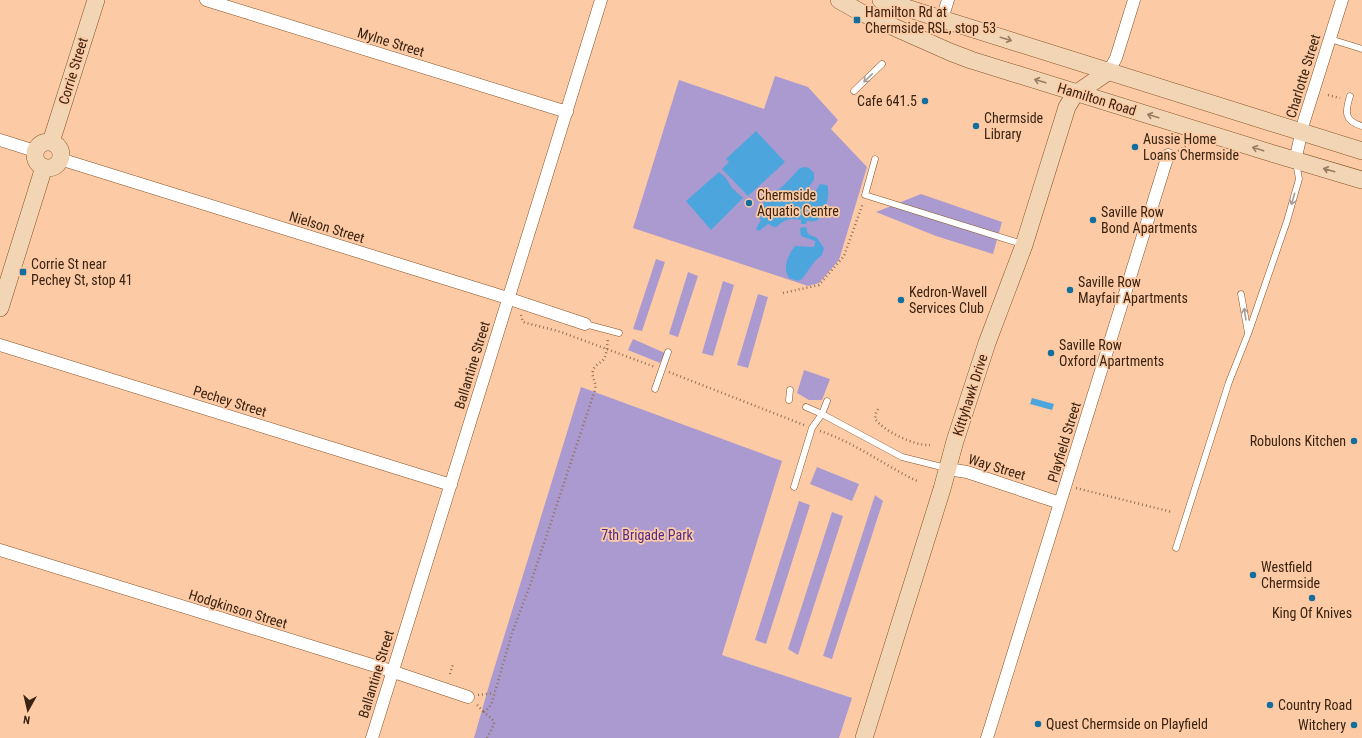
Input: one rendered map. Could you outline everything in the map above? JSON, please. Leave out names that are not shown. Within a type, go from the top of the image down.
[{"type":"street","name":"Corrie Street","points":[[51,142],[96,0]]},
{"type":"street","name":"Mylne Street","points":[[206,0],[567,112]]},
{"type":"street","name":"Ballantine Street","points":[[372,738],[601,0]]},
{"type":"street","name":"Hamilton Road","points":[[839,0],[860,12],[950,52],[1295,161],[1362,180]]},
{"type":"street","points":[[881,0],[1362,151]]},
{"type":"street","points":[[942,19],[948,0]]},
{"type":"street","points":[[1109,71],[1116,58],[1134,0]]},
{"type":"street","name":"Charlotte Street","points":[[1295,161],[1302,132],[1342,0]]},
{"type":"street","name":"Kittyhawk Drive","points":[[864,738],[942,489],[955,441],[987,343],[1024,245],[1067,107],[1077,93],[1109,71]]},
{"type":"street","points":[[0,140],[35,150]]},
{"type":"street","points":[[51,142],[58,147],[61,155],[60,159],[55,166],[48,168],[44,167],[35,159],[35,150],[40,144],[51,142]]},
{"type":"street","name":"Playfield Street","points":[[987,738],[1168,155]]},
{"type":"street","name":"Nielson Street","points":[[60,159],[584,324]]},
{"type":"street","points":[[0,308],[44,167]]},
{"type":"street","name":"Pechey Street","points":[[0,345],[451,485]]},
{"type":"street","name":"Way Street","points":[[948,469],[967,472],[1060,503]]},
{"type":"street","name":"Hodgkinson Street","points":[[0,550],[468,696]]},
{"type":"lane","points":[[1330,39],[1362,48]]},
{"type":"lane","points":[[854,91],[882,64]]},
{"type":"lane","points":[[1350,96],[1346,110],[1348,118],[1354,123],[1362,126]]},
{"type":"lane","points":[[875,159],[865,195],[1024,245]]},
{"type":"lane","points":[[1176,548],[1229,382],[1248,334],[1287,221],[1299,179],[1295,161]]},
{"type":"lane","points":[[1242,294],[1248,334]]},
{"type":"lane","points":[[584,324],[619,333]]},
{"type":"lane","points":[[655,389],[668,352]]},
{"type":"lane","points":[[789,400],[790,390]]},
{"type":"lane","points":[[794,487],[812,428],[822,414],[827,401]]},
{"type":"lane","points":[[806,407],[902,457],[948,469]]},
{"type":"path","points":[[1168,155],[1181,150],[1192,142]]},
{"type":"path","points":[[782,293],[819,285],[844,256],[865,195]]},
{"type":"path","points":[[521,314],[523,322],[561,332],[839,437],[896,471],[919,482]]},
{"type":"path","points":[[487,738],[494,721],[484,712],[489,708],[492,702],[512,633],[595,390],[596,382],[593,375],[593,370],[604,360],[609,331]]},
{"type":"path","points":[[878,409],[875,419],[880,425],[909,441],[923,446],[930,445]]},
{"type":"path","points":[[1074,487],[1172,512]]},
{"type":"path","points":[[450,674],[453,664]]},
{"type":"green space","name":"Chermside Aquatic Centre","points":[[775,76],[808,87],[838,120],[831,129],[867,167],[839,260],[819,283],[808,286],[633,228],[679,80],[764,109]]},
{"type":"green space","points":[[921,194],[1002,222],[993,254],[936,236],[876,212]]},
{"type":"green space","points":[[656,259],[665,262],[642,331],[633,329]]},
{"type":"green space","points":[[688,272],[698,276],[678,337],[669,334]]},
{"type":"green space","points":[[723,281],[734,285],[713,356],[702,353]]},
{"type":"green space","points":[[758,294],[768,297],[748,368],[737,365]]},
{"type":"green space","points":[[633,339],[665,353],[660,363],[628,350]]},
{"type":"green space","points":[[804,370],[830,379],[822,400],[809,400],[797,393]]},
{"type":"green space","name":"7th Brigade Park","points":[[581,387],[782,461],[722,655],[852,698],[839,738],[474,738]]},
{"type":"green space","points":[[817,467],[859,484],[852,501],[810,484]]},
{"type":"green space","points":[[875,495],[883,501],[832,659],[823,656]]},
{"type":"green space","points":[[799,501],[810,505],[766,644],[755,640]]},
{"type":"green space","points":[[832,512],[843,516],[798,655],[788,649]]},
{"type":"water","points":[[756,131],[785,162],[748,196],[722,169],[729,162],[726,159]]},
{"type":"water","points":[[800,168],[809,168],[814,173],[814,180],[807,189],[813,195],[820,184],[827,185],[828,188],[828,198],[819,219],[816,221],[807,221],[806,224],[801,224],[801,220],[791,219],[782,222],[777,227],[768,224],[759,231],[756,229],[761,220],[758,217],[759,208]]},
{"type":"water","points":[[719,172],[726,178],[732,188],[743,198],[711,230],[686,201]]},
{"type":"water","points":[[806,227],[808,234],[817,238],[824,248],[822,255],[815,261],[802,279],[798,281],[789,278],[786,266],[788,257],[795,246],[813,247],[815,245],[815,241],[801,236],[800,228]]},
{"type":"water","points":[[1032,398],[1054,404],[1052,410],[1030,404]]},
{"type":"place","name":"Hamilton Rd at Chermside RSL, stop 53","points":[[857,20]]},
{"type":"place","name":"Cafe 641.5","points":[[925,101]]},
{"type":"place","name":"Chermside Library","points":[[976,126]]},
{"type":"place","name":"Aussie Home Loans Chermside","points":[[1135,147]]},
{"type":"place","name":"Chermside Aquatic Centre","points":[[749,203]]},
{"type":"place","name":"Saville Row Bond Apartments","points":[[1093,220]]},
{"type":"place","name":"Corrie St near Pechey St, stop 41","points":[[23,272]]},
{"type":"place","name":"Saville Row Mayfair Apartments","points":[[1070,290]]},
{"type":"place","name":"Kedron-Wavell Services Club","points":[[901,300]]},
{"type":"place","name":"Saville Row Oxford Apartments","points":[[1051,353]]},
{"type":"place","name":"Robulons Kitchen","points":[[1354,441]]},
{"type":"place","name":"Westfield Chermside","points":[[1253,575]]},
{"type":"place","name":"King Of Knives","points":[[1312,598]]},
{"type":"place","name":"Country Road","points":[[1270,705]]},
{"type":"place","name":"Quest Chermside on Playfield","points":[[1038,724]]},
{"type":"place","name":"Witchery","points":[[1354,725]]}]
